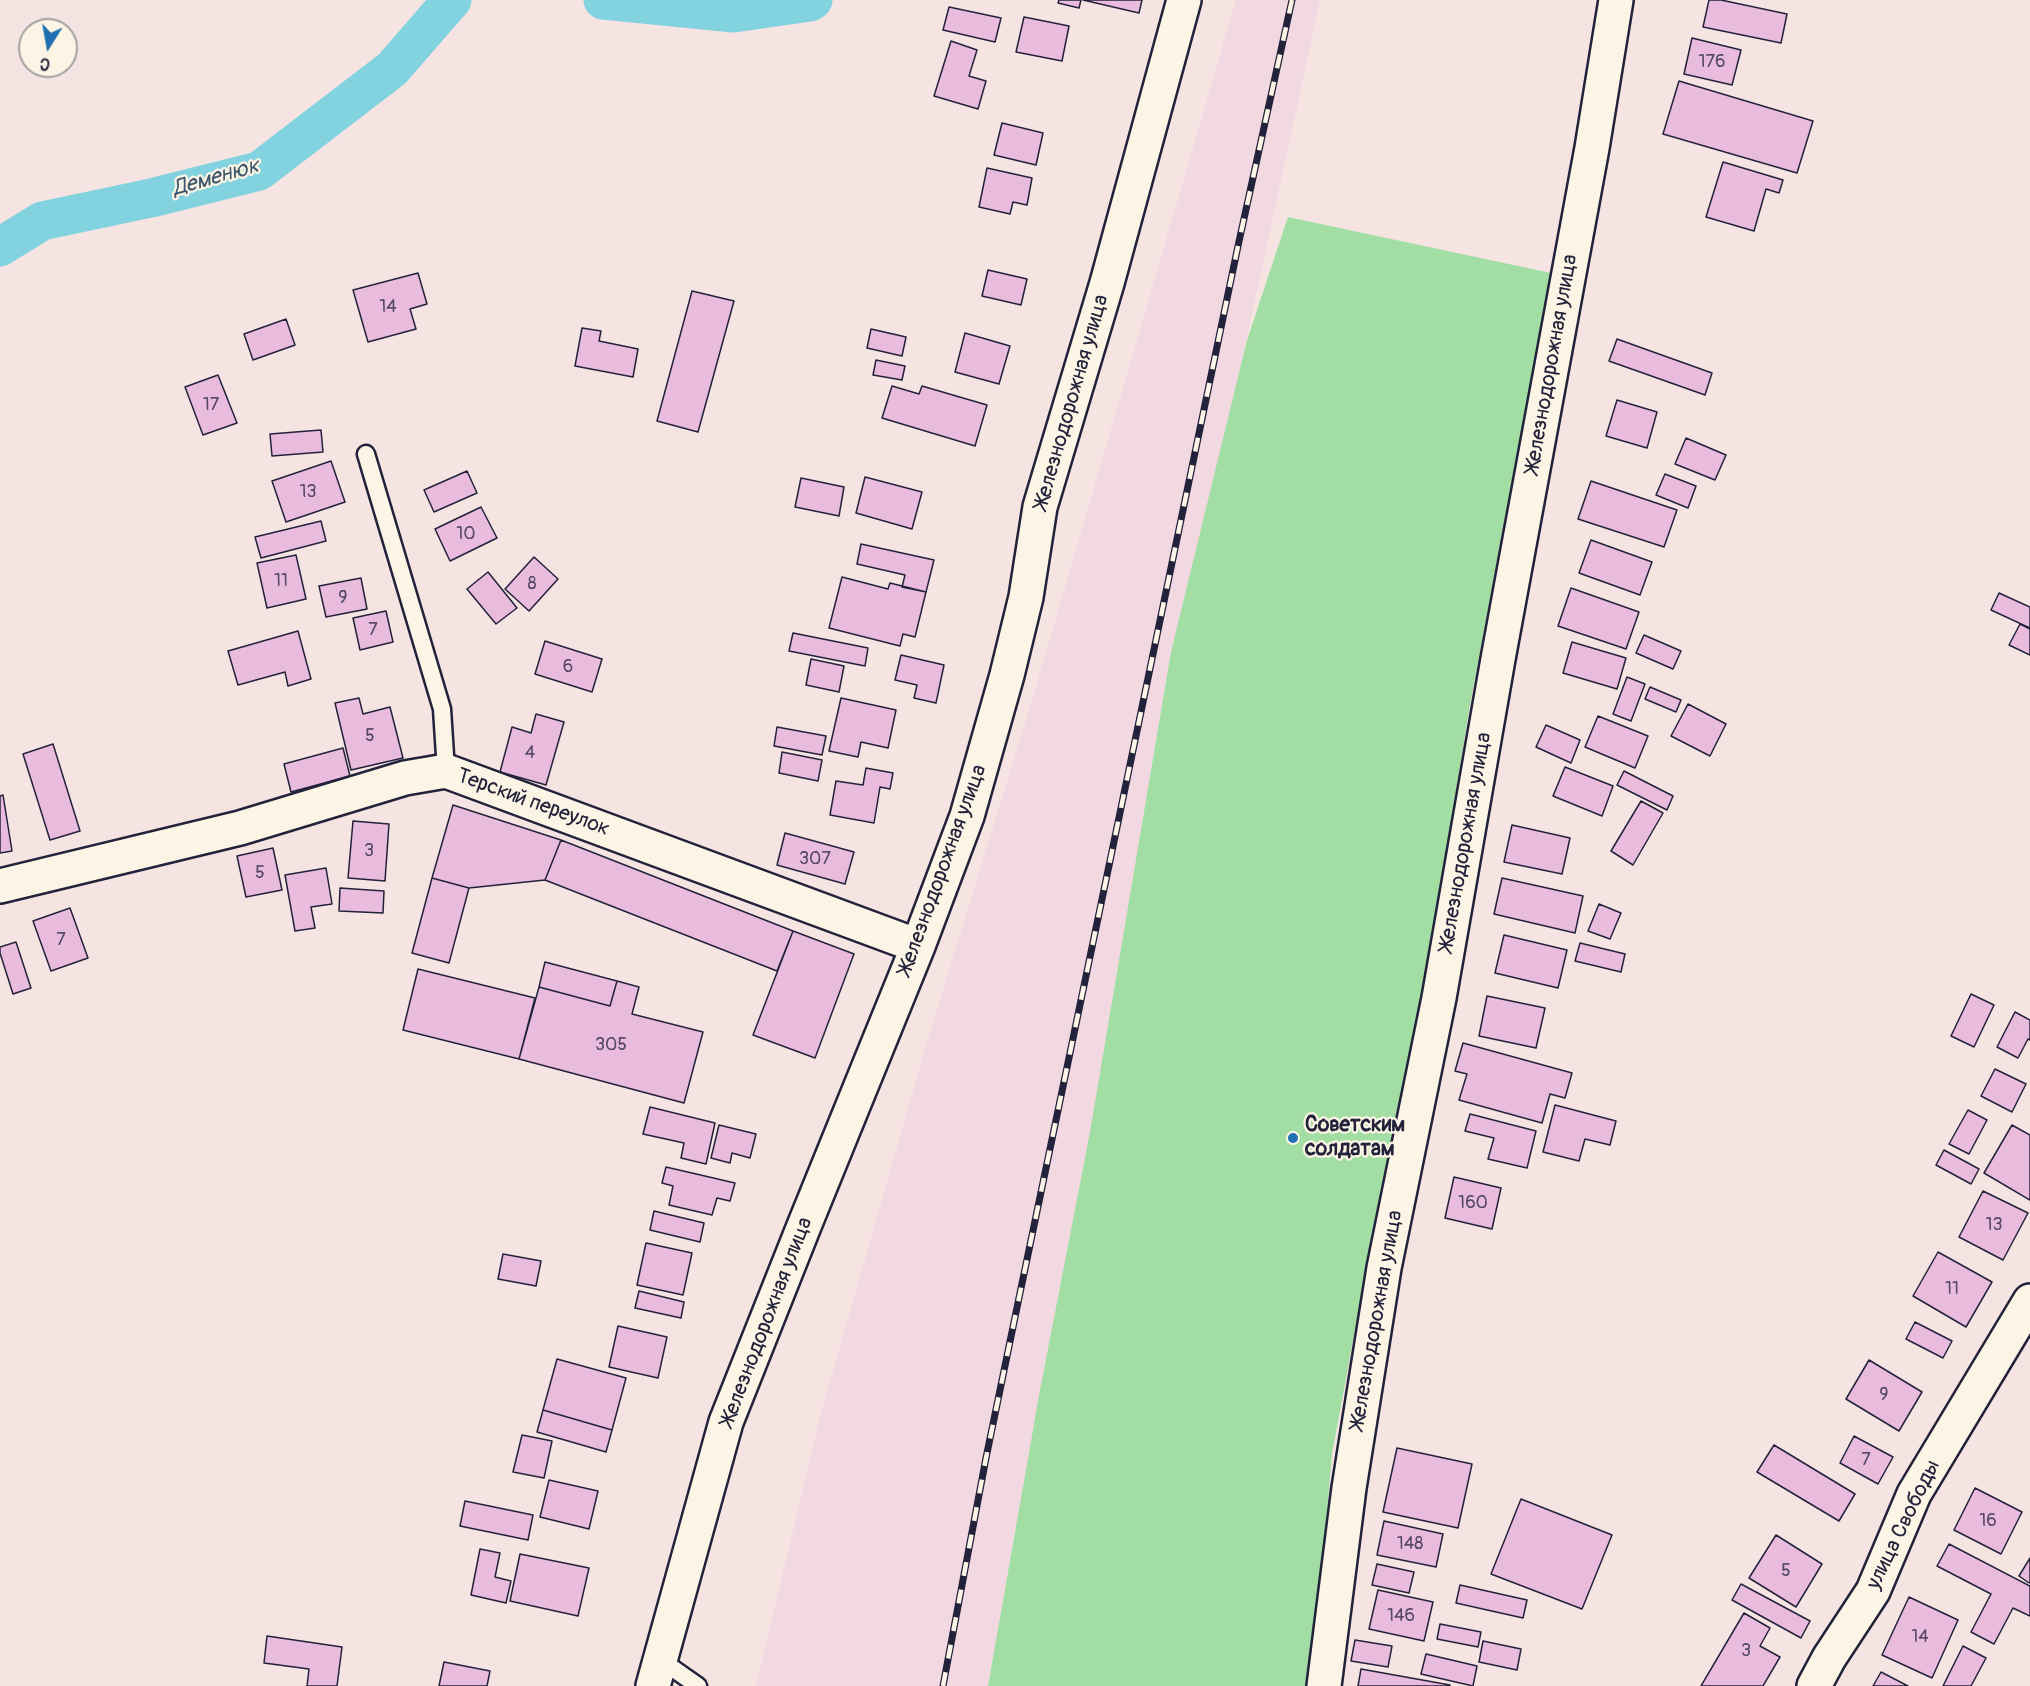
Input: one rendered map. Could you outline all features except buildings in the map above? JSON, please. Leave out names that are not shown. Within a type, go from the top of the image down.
[{"type":"street","name":"Железнодорожная улица","points":[[657,1673],[726,1422],[918,946],[967,816],[1007,675],[1026,597],[1040,507],[1107,283],[1184,0]]},
{"type":"street","name":"Железнодорожная улица","points":[[1324,1686],[1349,1488],[1384,1268],[1439,998],[1500,647],[1592,148],[1616,0]]},
{"type":"street","name":"Терский переулок","points":[[0,886],[240,828],[405,778],[446,771],[918,946]]},
{"type":"street","name":"улица Свободы","points":[[1814,1686],[1828,1658],[1873,1591],[1914,1494],[2030,1301]]},
{"type":"lane","points":[[366,454],[442,709],[446,771]]},
{"type":"lane","points":[[657,1673],[698,1686]]},
{"type":"shaded area","points":[[1236,0],[1320,0],[1228,425],[1171,652],[1090,1132],[1040,1391],[988,1686],[756,1686],[821,1413],[925,1049],[1036,687]]},
{"type":"green space","points":[[1288,217],[1551,273],[1469,710],[1418,1024],[1382,1185],[1332,1454],[1312,1686],[988,1686],[1040,1390],[1090,1132],[1171,652],[1247,340]]},
{"type":"waterway","name":"Деменюк","points":[[0,247],[42,221],[151,198],[259,171],[392,69],[452,0]]},
{"type":"waterway","name":"Деменюк","points":[[603,0],[734,13],[813,0]]},
{"type":"railway","points":[[943,1686],[1020,1293],[1238,246],[1292,0]]},
{"type":"place","name":"Советским солдатам","points":[[1293,1138]]}]
